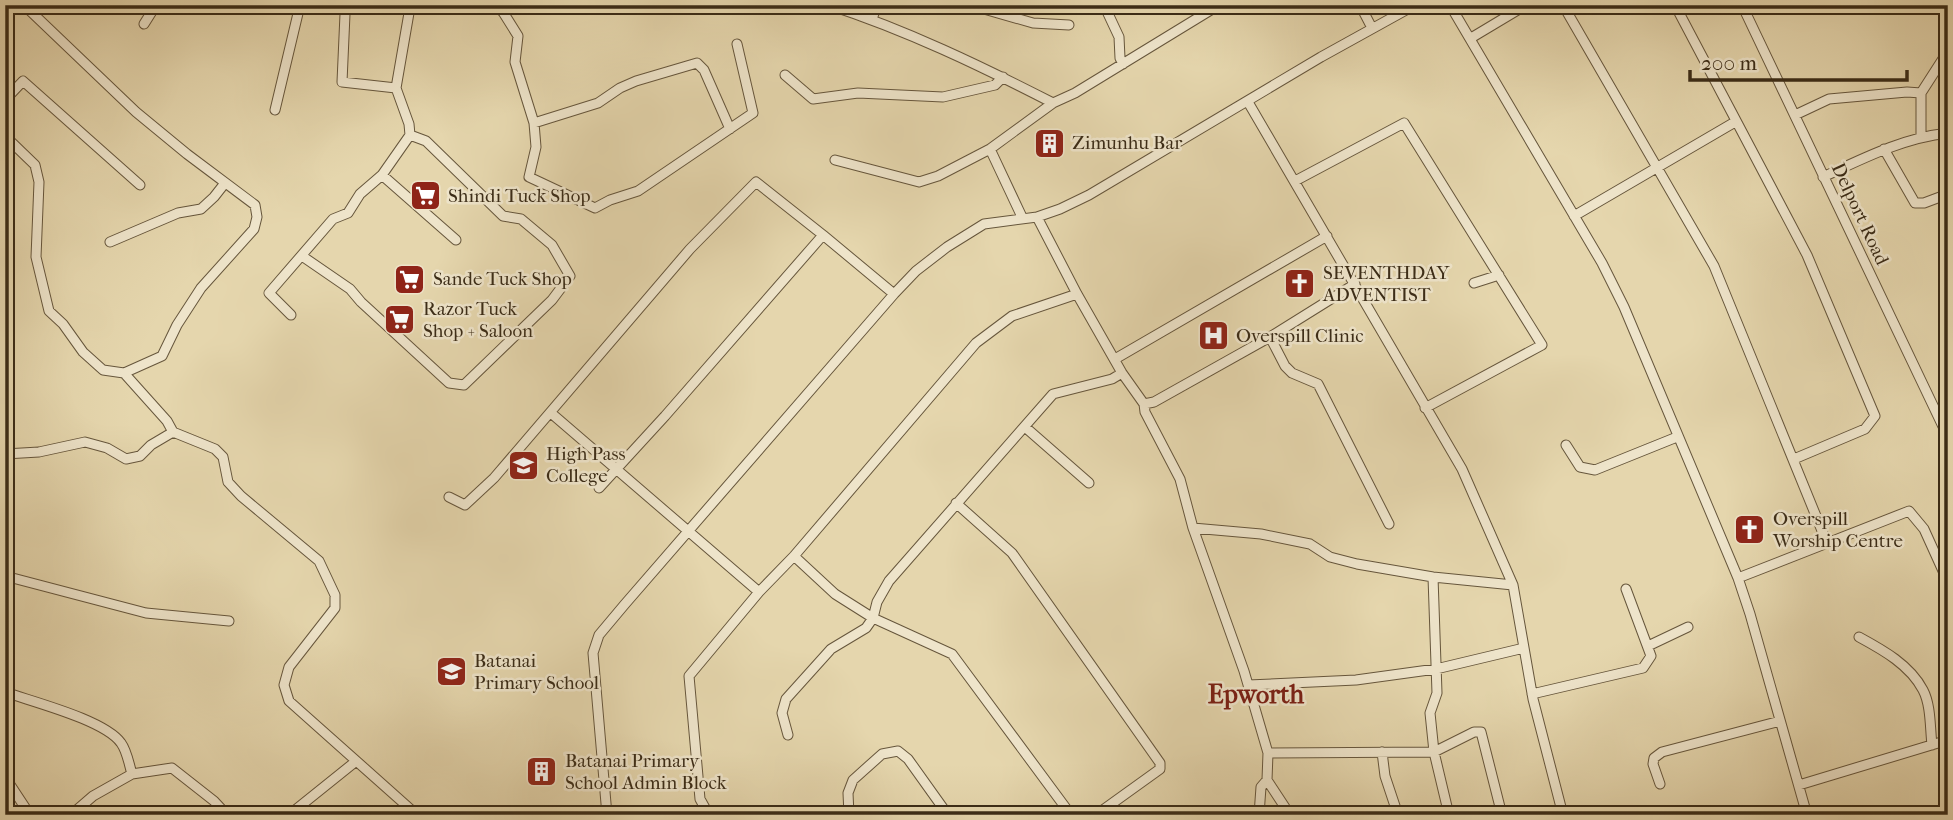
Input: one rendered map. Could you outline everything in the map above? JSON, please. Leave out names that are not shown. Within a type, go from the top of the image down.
[{"type":"street","points":[[5,136],[35,166],[39,182],[36,257],[50,311],[83,352],[103,370],[124,373],[162,356],[177,325],[201,288],[254,229],[257,217],[255,205],[136,112],[24,5]]},
{"type":"street","points":[[144,24],[156,5]]},
{"type":"street","points":[[275,110],[300,5]]},
{"type":"street","points":[[342,5],[345,14],[342,82],[396,88]]},
{"type":"street","points":[[291,315],[269,293],[333,219],[348,213],[360,194],[382,176],[410,135],[409,124],[396,88],[409,13],[414,5]]},
{"type":"street","points":[[493,5],[503,12],[519,36],[515,62],[534,123],[536,147],[528,177],[595,208],[638,191],[753,113],[737,44]]},
{"type":"street","points":[[829,5],[872,19],[1003,77],[1053,103]]},
{"type":"street","points":[[872,19],[877,5]]},
{"type":"street","points":[[970,5],[1032,23],[1069,25]]},
{"type":"street","points":[[1104,5],[1119,37],[1120,58],[1124,64]]},
{"type":"street","points":[[835,160],[919,182],[938,176],[990,149],[1053,103],[1075,93],[1219,5]]},
{"type":"street","points":[[1360,5],[1371,28]]},
{"type":"street","points":[[607,815],[594,647],[599,635],[894,294],[934,256],[975,228],[993,221],[1037,217],[1089,195],[1371,28],[1415,5]]},
{"type":"street","points":[[1450,5],[1574,216],[1624,307],[1738,578],[1807,815]]},
{"type":"street","points":[[1471,38],[1526,5]]},
{"type":"street","points":[[1563,5],[1714,266],[1827,543]]},
{"type":"street","points":[[1675,5],[1807,255],[1875,416],[1865,429],[1794,459]]},
{"type":"street","name":"Delport Road","points":[[1742,5],[1948,437]]},
{"type":"street","points":[[1921,136],[1921,93],[1947,54]]},
{"type":"street","points":[[534,123],[598,103],[636,81],[697,63],[704,70],[730,129]]},
{"type":"street","points":[[785,75],[813,99],[858,93],[943,97],[995,85],[1003,77]]},
{"type":"street","points":[[5,100],[23,80],[140,185]]},
{"type":"street","points":[[1795,115],[1829,99],[1921,93]]},
{"type":"street","points":[[1248,102],[1462,469],[1513,585],[1532,694],[1563,815]]},
{"type":"street","points":[[1295,181],[1404,122],[1542,345],[1425,408]]},
{"type":"street","points":[[1574,216],[1735,122]]},
{"type":"street","points":[[1823,177],[1884,149],[1921,136],[1948,133]]},
{"type":"street","points":[[302,256],[351,289],[361,302],[449,383],[464,385],[552,300],[570,276],[552,245],[521,219],[503,216],[426,141],[410,135]]},
{"type":"street","points":[[990,149],[1021,217]]},
{"type":"street","points":[[1884,149],[1915,202],[1924,204],[1948,194]]},
{"type":"street","points":[[382,176],[456,240]]},
{"type":"street","points":[[449,497],[465,505],[495,478],[690,248],[756,182],[894,294]]},
{"type":"street","points":[[110,242],[178,213],[201,209],[225,183]]},
{"type":"street","points":[[1037,217],[1122,373],[1144,404],[1145,412],[1180,480],[1193,528],[1248,685],[1268,753],[1267,780],[1261,788],[1259,815]]},
{"type":"street","points":[[598,488],[665,416],[823,235]]},
{"type":"street","points":[[1115,359],[1327,236]]},
{"type":"street","points":[[1474,284],[1499,275]]},
{"type":"street","points":[[1144,404],[1154,402],[1270,337],[1355,284]]},
{"type":"street","points":[[714,815],[705,808],[700,799],[689,676],[976,343],[1012,316],[1077,293]]},
{"type":"street","points":[[1270,337],[1285,366],[1292,373],[1318,384],[1389,524]]},
{"type":"street","points":[[124,373],[167,421],[173,432],[215,449],[223,457],[228,482],[234,489],[319,561],[335,595],[335,608],[289,667],[284,685],[289,701],[417,815]]},
{"type":"street","points":[[788,735],[782,713],[786,699],[831,649],[866,628],[889,581],[1053,394],[1112,379],[1122,373]]},
{"type":"street","points":[[551,413],[617,467],[759,592]]},
{"type":"street","points":[[1024,427],[1088,483]]},
{"type":"street","points":[[5,454],[39,452],[85,442],[107,448],[126,458],[140,456],[151,445],[173,432]]},
{"type":"street","points":[[1566,445],[1580,467],[1595,470],[1677,437]]},
{"type":"street","points":[[956,503],[1012,553],[1160,763],[1160,769],[1096,815]]},
{"type":"street","points":[[1738,578],[1909,511],[1924,529],[1948,582]]},
{"type":"street","points":[[1193,528],[1261,534],[1310,544],[1330,557],[1357,564],[1433,577],[1513,585]]},
{"type":"street","points":[[794,556],[835,594],[873,618],[952,654],[1071,815]]},
{"type":"street","points":[[5,576],[146,613],[229,621]]},
{"type":"street","points":[[1433,577],[1437,693],[1430,713],[1434,752],[1449,815]]},
{"type":"street","points":[[1532,694],[1643,668],[1651,656],[1626,589]]},
{"type":"street","points":[[1648,646],[1688,627]]},
{"type":"street","points":[[1859,637],[1887,652],[1923,690],[1928,707],[1932,745]]},
{"type":"street","points":[[1248,685],[1356,680],[1436,669],[1524,648]]},
{"type":"street","points":[[5,692],[60,710],[110,732],[122,744],[132,774]]},
{"type":"street","points":[[1660,784],[1653,764],[1654,758],[1662,752],[1780,721]]},
{"type":"street","points":[[1268,753],[1434,752],[1474,732],[1481,732],[1502,815]]},
{"type":"street","points":[[1799,785],[1948,740]]},
{"type":"street","points":[[849,815],[848,793],[853,780],[882,754],[898,751],[908,759],[948,815]]},
{"type":"street","points":[[1382,752],[1385,776],[1398,815]]},
{"type":"street","points":[[289,815],[355,762]]},
{"type":"street","points":[[71,815],[93,796],[132,774],[172,768],[214,801],[227,815]]},
{"type":"street","points":[[5,777],[30,815]]},
{"type":"street","points":[[1267,780],[1290,815]]},
{"type":"place","name":"Zimunhu Bar","points":[[1049,143]]},
{"type":"place","name":"Shindi Tuck Shop","points":[[425,196]]},
{"type":"place","name":"Sande Tuck Shop","points":[[410,279]]},
{"type":"place","name":"SEVENTHDAY ADVENTIST","points":[[1300,284]]},
{"type":"place","name":"Razor Tuck Shop + Saloon","points":[[400,320]]},
{"type":"place","name":"Overspill Clinic","points":[[1213,336]]},
{"type":"place","name":"High Pass College","points":[[523,465]]},
{"type":"place","name":"Overspill Worship Centre","points":[[1750,530]]},
{"type":"place","name":"Batanai Primary School","points":[[451,672]]},
{"type":"place","name":"Batanai Primary School Admin Block","points":[[542,772]]},
{"type":"district","name":"Epworth","points":[[1256,694]]}]
